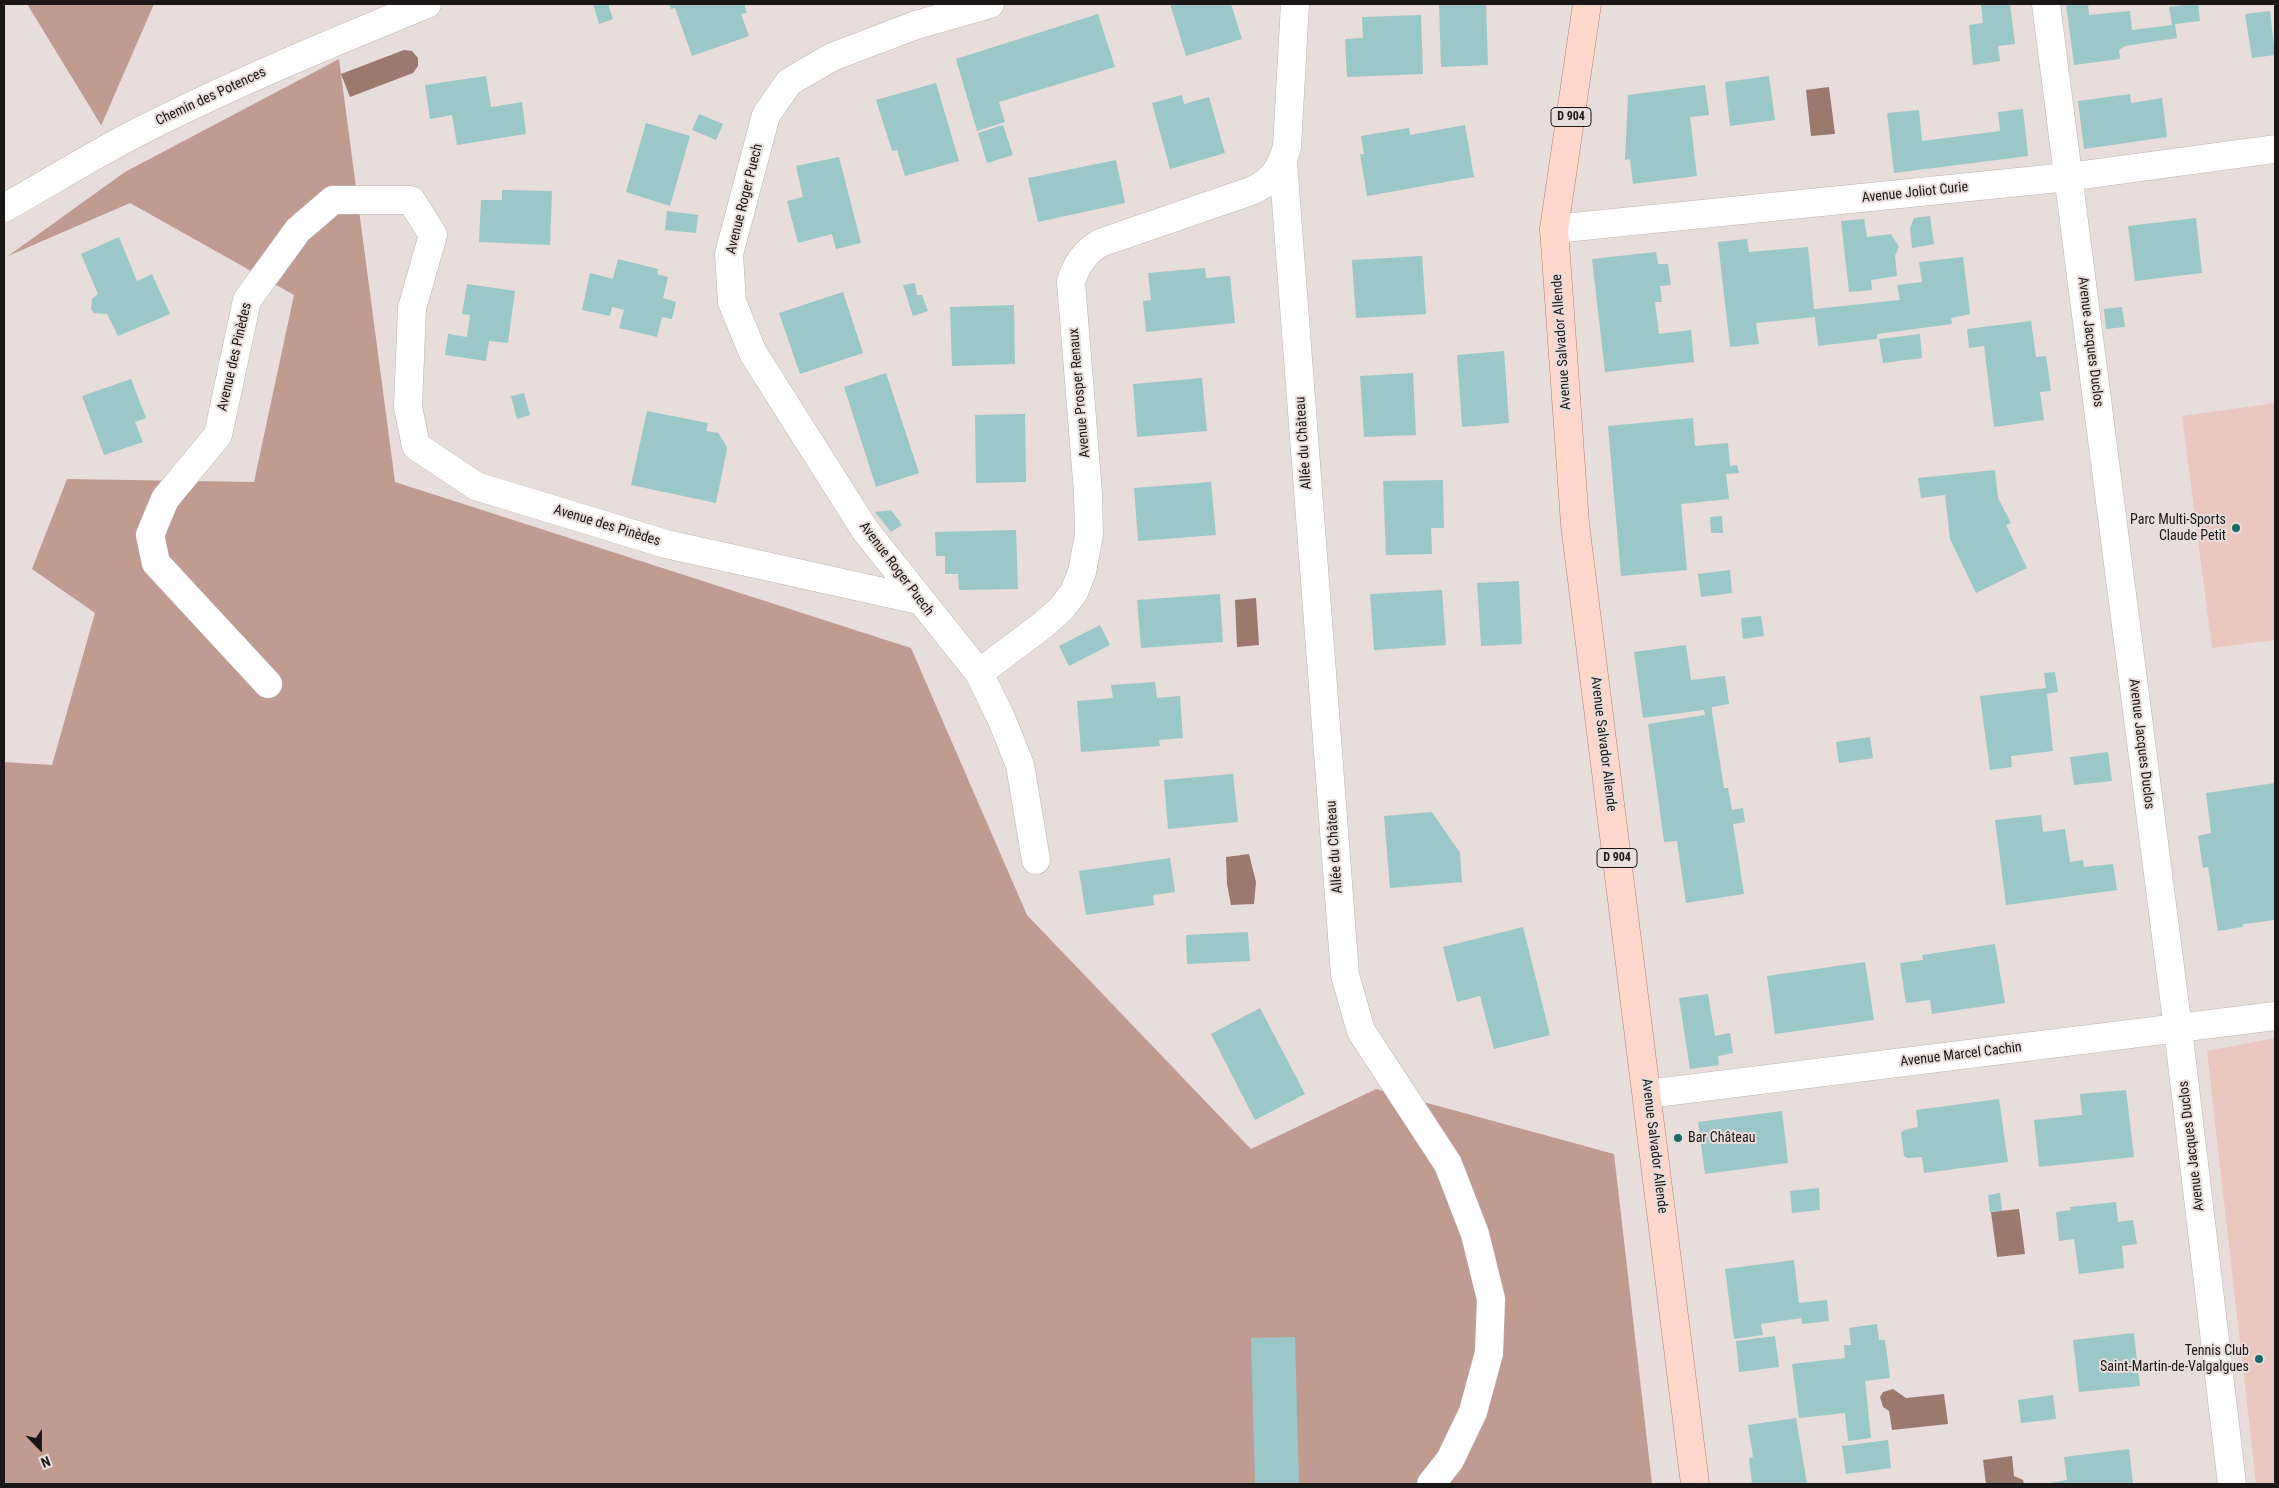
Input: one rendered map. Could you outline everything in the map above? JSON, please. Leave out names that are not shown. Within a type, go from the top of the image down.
[{"type":"main road","name":"Avenue Salvador Allende","points":[[1587,4],[1554,230],[1575,524],[1696,1484]]},
{"type":"street","name":"Chemin des Potences","points":[[4,208],[141,130],[318,48],[427,4]]},
{"type":"street","name":"Avenue Roger Puech","points":[[979,673],[864,530],[753,353],[732,302],[729,254],[766,115],[789,82],[832,57],[916,24],[990,4]]},
{"type":"street","name":"Avenue Prosper Renaux","points":[[979,673],[1043,625],[1061,608],[1074,592],[1082,572],[1088,535],[1088,493],[1071,282],[1080,260],[1088,250],[1100,242],[1263,186],[1273,178],[1283,162],[1287,147],[1295,4]]},
{"type":"street","name":"Avenue Jacques Duclos","points":[[2046,4],[2178,1029],[2232,1484]]},
{"type":"street","name":"Avenue Joliot Curie","points":[[1554,230],[2068,178],[2275,149]]},
{"type":"street","name":"Allée du Château","points":[[1283,162],[1345,975],[1361,1031],[1448,1164],[1475,1234],[1491,1299],[1489,1353],[1473,1412],[1450,1460],[1431,1484]]},
{"type":"street","name":"Avenue des Pinèdes","points":[[268,684],[156,563],[150,535],[165,499],[218,435],[247,300],[298,230],[333,200],[411,200],[433,234],[412,308],[408,407],[416,446],[476,486],[666,544],[919,600]]},
{"type":"street","points":[[979,673],[1001,718],[1020,765],[1036,860]]},
{"type":"street","name":"Avenue Marcel Cachin","points":[[1647,1094],[2275,1016]]},
{"type":"shaded area","points":[[27,4],[154,4],[101,126],[101,125]]},
{"type":"shaded area","points":[[404,50],[412,51],[418,58],[418,66],[413,73],[350,97],[341,74]]},
{"type":"shaded area","points":[[339,59],[395,482],[911,648],[1027,915],[1251,1149],[1376,1089],[1614,1154],[1652,1484],[4,1484],[4,762],[52,765],[95,613],[32,569],[67,479],[254,482],[294,295],[130,203],[8,256],[125,172]]},
{"type":"shaded area","points":[[1829,87],[1835,134],[1811,136],[1806,90]]},
{"type":"shaded area","name":"Parc Multi-Sports Claude Petit","points":[[2275,403],[2275,640],[2212,648],[2182,416]]},
{"type":"shaded area","points":[[1256,598],[1259,645],[1237,647],[1235,600]]},
{"type":"shaded area","points":[[1249,854],[1256,882],[1254,904],[1231,905],[1227,884],[1226,857]]},
{"type":"shaded area","points":[[2275,1038],[2275,1484],[2256,1484],[2207,1051]]},
{"type":"shaded area","points":[[2019,1209],[2025,1254],[1997,1257],[1991,1212]]},
{"type":"shaded area","points":[[1893,1389],[1906,1398],[1944,1394],[1948,1424],[1892,1430],[1889,1411],[1883,1407],[1880,1397],[1883,1392]]},
{"type":"shaded area","points":[[2012,1456],[2014,1476],[2023,1480],[2024,1484],[1986,1484],[1983,1460]]},
{"type":"building","points":[[593,4],[608,4],[613,19],[599,24]]},
{"type":"building","points":[[669,4],[744,4],[747,13],[741,14],[749,36],[692,56],[675,8],[671,9]]},
{"type":"building","points":[[1170,4],[1231,4],[1242,39],[1186,56]]},
{"type":"building","points":[[1439,4],[1486,4],[1488,65],[1441,67]]},
{"type":"building","points":[[1981,4],[2010,4],[2015,44],[1998,46],[2000,61],[1973,65],[1969,25],[1983,23]]},
{"type":"building","points":[[2066,4],[2088,4],[2089,15],[2130,11],[2132,30],[2172,25],[2169,7],[2198,4],[2200,21],[2175,24],[2177,38],[2125,46],[2119,50],[2120,59],[2074,65]]},
{"type":"building","points":[[2270,11],[2275,55],[2252,58],[2245,14]]},
{"type":"building","points":[[1098,14],[1115,67],[999,102],[1005,122],[977,131],[956,59]]},
{"type":"building","points":[[1421,15],[1423,74],[1347,77],[1345,39],[1363,38],[1362,17]]},
{"type":"building","points":[[486,76],[491,107],[522,102],[526,134],[457,145],[452,115],[430,119],[425,85]]},
{"type":"building","points":[[1769,76],[1775,120],[1730,126],[1725,82]]},
{"type":"building","points":[[936,83],[959,161],[905,176],[897,150],[892,151],[876,100]]},
{"type":"building","points":[[1705,85],[1709,115],[1690,117],[1697,176],[1633,184],[1630,159],[1625,160],[1628,95]]},
{"type":"building","points":[[2130,94],[2131,103],[2162,98],[2167,137],[2084,149],[2078,101]]},
{"type":"building","points":[[1182,95],[1184,104],[1209,97],[1225,153],[1170,169],[1152,103]]},
{"type":"building","points":[[2023,109],[2028,156],[1894,173],[1887,113],[1919,110],[1922,141],[2000,131],[1998,112]]},
{"type":"building","points":[[699,114],[723,124],[716,140],[692,130]]},
{"type":"building","points":[[646,123],[690,136],[670,206],[626,192]]},
{"type":"building","points":[[1003,125],[1013,155],[987,163],[978,133]]},
{"type":"building","points":[[1465,125],[1474,177],[1367,196],[1360,154],[1364,154],[1361,136],[1409,128],[1410,135]]},
{"type":"building","points":[[839,157],[861,243],[836,249],[832,234],[798,243],[787,201],[803,197],[796,166]]},
{"type":"building","points":[[1116,160],[1125,203],[1038,222],[1028,178]]},
{"type":"building","points":[[502,190],[552,191],[550,245],[479,242],[481,200],[502,200]]},
{"type":"building","points":[[667,211],[698,215],[696,233],[665,230]]},
{"type":"building","points":[[1930,216],[1934,244],[1912,248],[1910,228],[1914,218]]},
{"type":"building","points":[[2196,218],[2202,273],[2135,281],[2128,226]]},
{"type":"building","points":[[1864,219],[1867,237],[1891,234],[1899,247],[1895,256],[1897,276],[1871,280],[1872,290],[1849,292],[1841,221]]},
{"type":"building","points":[[119,237],[137,281],[152,274],[170,314],[118,336],[107,314],[94,313],[91,309],[92,299],[98,294],[81,254]]},
{"type":"building","points":[[1747,239],[1749,252],[1808,247],[1814,309],[1900,300],[1897,285],[1922,282],[1919,262],[1963,257],[1970,314],[1951,318],[1952,324],[1877,334],[1877,339],[1818,346],[1815,317],[1756,323],[1759,344],[1730,347],[1718,242]]},
{"type":"building","points":[[1656,252],[1658,264],[1668,264],[1671,285],[1660,286],[1662,302],[1655,302],[1659,334],[1691,330],[1694,362],[1605,372],[1592,259]]},
{"type":"building","points":[[1422,256],[1426,314],[1356,318],[1352,260]]},
{"type":"building","points":[[618,259],[658,269],[657,274],[668,277],[663,298],[676,302],[672,319],[662,317],[657,337],[619,328],[624,310],[612,307],[610,316],[582,310],[590,273],[613,279]]},
{"type":"building","points":[[1205,268],[1206,278],[1230,276],[1235,323],[1146,332],[1143,301],[1151,300],[1148,273]]},
{"type":"building","points":[[915,283],[917,295],[922,295],[928,311],[913,316],[903,285]]},
{"type":"building","points":[[467,284],[515,291],[508,343],[489,341],[486,361],[445,355],[448,334],[467,337],[470,315],[462,314]]},
{"type":"building","points":[[843,292],[863,353],[800,374],[779,313]]},
{"type":"building","points":[[1014,305],[1015,364],[952,366],[950,307]]},
{"type":"building","points":[[2122,307],[2125,327],[2106,329],[2104,309]]},
{"type":"building","points":[[2031,321],[2036,357],[2046,356],[2051,391],[2040,392],[2044,420],[1994,427],[1984,346],[1969,348],[1967,329]]},
{"type":"building","points":[[1920,334],[1922,358],[1883,363],[1879,339]]},
{"type":"building","points":[[1504,351],[1509,423],[1462,427],[1457,355]]},
{"type":"building","points":[[886,373],[919,473],[876,487],[844,387]]},
{"type":"building","points":[[1413,373],[1416,435],[1364,437],[1360,376]]},
{"type":"building","points":[[1202,378],[1207,431],[1137,437],[1133,384]]},
{"type":"building","points":[[131,379],[146,418],[135,422],[143,442],[104,455],[82,396]]},
{"type":"building","points":[[524,393],[530,415],[517,419],[511,396]]},
{"type":"building","points":[[647,411],[708,423],[706,431],[718,433],[727,447],[716,503],[631,485]]},
{"type":"building","points":[[1025,414],[1026,482],[976,483],[975,415]]},
{"type":"building","points":[[1693,418],[1695,446],[1728,443],[1730,466],[1737,465],[1739,473],[1726,474],[1729,499],[1681,504],[1687,570],[1621,576],[1608,426]]},
{"type":"building","points":[[1995,470],[1998,498],[2011,523],[2006,525],[2027,568],[1976,593],[1950,539],[1945,495],[1921,498],[1918,478]]},
{"type":"building","points":[[1443,480],[1444,528],[1431,528],[1432,554],[1386,555],[1383,481]]},
{"type":"building","points":[[1211,482],[1216,535],[1138,541],[1134,488]]},
{"type":"building","points":[[891,510],[902,525],[891,532],[875,512]]},
{"type":"building","points":[[1722,516],[1723,533],[1711,533],[1710,517]]},
{"type":"building","points":[[1016,530],[1018,589],[959,590],[958,574],[945,574],[945,556],[936,556],[935,532]]},
{"type":"building","points":[[1730,570],[1732,593],[1701,597],[1698,574]]},
{"type":"building","points":[[1519,581],[1522,644],[1481,646],[1477,583]]},
{"type":"building","points":[[1442,590],[1446,645],[1374,650],[1370,594]]},
{"type":"building","points":[[1220,594],[1223,642],[1141,648],[1137,600]]},
{"type":"building","points":[[1761,616],[1764,636],[1743,639],[1741,618]]},
{"type":"building","points":[[1100,625],[1110,645],[1069,666],[1059,646]]},
{"type":"building","points":[[1686,645],[1691,680],[1725,676],[1729,704],[1712,707],[1712,712],[1724,788],[1728,788],[1732,810],[1743,808],[1745,822],[1733,824],[1744,894],[1686,903],[1677,841],[1664,842],[1648,724],[1705,715],[1704,710],[1643,718],[1634,652]]},
{"type":"building","points":[[2055,672],[2058,692],[2047,694],[2053,751],[2011,756],[2012,767],[1990,770],[1980,696],[2046,688],[2044,673]]},
{"type":"building","points":[[1155,682],[1157,698],[1180,696],[1183,738],[1159,740],[1160,746],[1081,752],[1077,701],[1113,698],[1111,685]]},
{"type":"building","points":[[1870,737],[1873,758],[1839,763],[1836,742]]},
{"type":"building","points":[[2108,752],[2112,781],[2074,785],[2070,757]]},
{"type":"building","points":[[1233,774],[1238,822],[1168,829],[1164,780]]},
{"type":"building","points":[[2275,783],[2275,920],[2244,924],[2242,927],[2218,931],[2208,867],[2203,868],[2198,836],[2211,833],[2206,793]]},
{"type":"building","points":[[1432,812],[1460,853],[1462,882],[1390,888],[1384,816]]},
{"type":"building","points":[[2041,815],[2043,832],[2065,829],[2070,862],[2083,860],[2084,867],[2113,864],[2117,890],[2006,905],[1995,820]]},
{"type":"building","points":[[1170,858],[1175,892],[1153,895],[1154,905],[1086,915],[1079,871]]},
{"type":"building","points":[[1523,927],[1550,1035],[1494,1049],[1480,996],[1457,1002],[1443,947]]},
{"type":"building","points":[[1248,932],[1250,961],[1187,964],[1186,935]]},
{"type":"building","points":[[1995,944],[2005,1003],[1932,1014],[1930,1000],[1906,1003],[1900,963],[1923,960],[1922,955]]},
{"type":"building","points":[[1865,962],[1874,1020],[1775,1034],[1767,976]]},
{"type":"building","points":[[1708,994],[1715,1036],[1730,1033],[1733,1053],[1718,1056],[1719,1065],[1690,1069],[1679,998]]},
{"type":"building","points":[[1260,1008],[1305,1094],[1255,1120],[1211,1034]]},
{"type":"building","points":[[2126,1090],[2134,1157],[2039,1167],[2034,1120],[2082,1115],[2080,1094]]},
{"type":"building","points":[[1999,1099],[2008,1162],[1924,1173],[1922,1157],[1908,1158],[1904,1156],[1901,1133],[1904,1130],[1918,1127],[1916,1110]]},
{"type":"building","points":[[1782,1111],[1788,1163],[1705,1174],[1698,1122]]},
{"type":"building","points":[[1819,1188],[1820,1210],[1792,1213],[1790,1191]]},
{"type":"building","points":[[2000,1193],[2002,1211],[1990,1212],[1988,1195]]},
{"type":"building","points":[[2116,1202],[2118,1222],[2133,1220],[2137,1244],[2122,1246],[2124,1268],[2079,1274],[2074,1239],[2059,1241],[2056,1212],[2071,1210],[2070,1207]]},
{"type":"building","points":[[1794,1260],[1799,1303],[1827,1300],[1829,1321],[1802,1324],[1801,1318],[1761,1324],[1763,1335],[1734,1339],[1725,1269]]},
{"type":"building","points":[[1877,1324],[1879,1340],[1885,1340],[1890,1378],[1865,1381],[1871,1438],[1848,1441],[1845,1413],[1799,1418],[1792,1364],[1845,1358],[1844,1345],[1851,1345],[1849,1328]]},
{"type":"building","points":[[2134,1333],[2140,1386],[2079,1392],[2073,1340]]},
{"type":"building","points":[[1775,1336],[1779,1367],[1739,1372],[1736,1341]]},
{"type":"building","points":[[1295,1337],[1299,1484],[1255,1484],[1251,1338]]},
{"type":"building","points":[[2053,1395],[2056,1419],[2021,1423],[2018,1400]]},
{"type":"building","points":[[1796,1418],[1807,1484],[1752,1484],[1749,1458],[1753,1457],[1748,1425]]},
{"type":"building","points":[[1888,1440],[1891,1468],[1846,1474],[1842,1446]]},
{"type":"building","points":[[2129,1449],[2133,1484],[2043,1484],[2067,1480],[2064,1457]]},
{"type":"place","name":"Parc Multi-Sports Claude Petit","points":[[2236,528]]},
{"type":"place","name":"Bar Château","points":[[1678,1138]]},
{"type":"place","name":"Tennis Club Saint-Martin-de-Valgalgues","points":[[2259,1359]]}]
